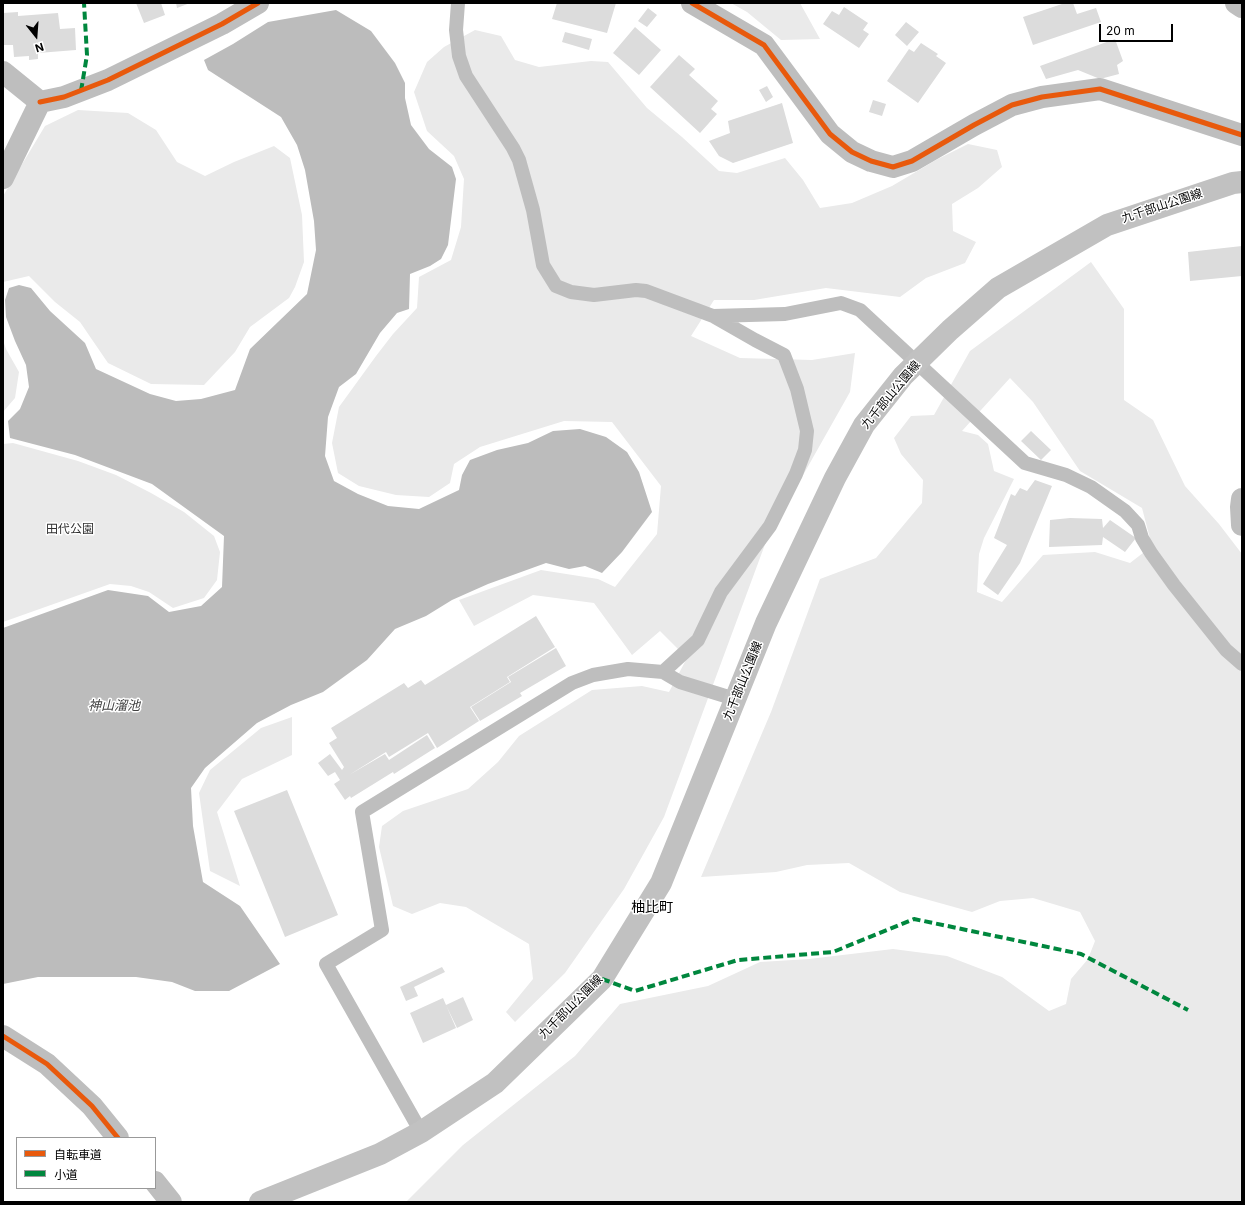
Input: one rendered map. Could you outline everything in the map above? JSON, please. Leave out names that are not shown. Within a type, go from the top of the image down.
[{"type":"main road","name":"九千部山公園線","points":[[260,1202],[380,1154],[421,1132],[495,1083],[602,979],[661,883],[766,624],[835,478],[864,425],[903,376],[950,330],[998,288],[1107,224],[1233,183],[1242,182]]},
{"type":"street","points":[[40,102],[64,97],[108,80],[222,24],[258,3]]},
{"type":"street","points":[[692,3],[764,45],[830,134],[852,152],[871,161],[893,167],[912,161],[1012,105],[1042,97],[1100,89],[1242,135]]},
{"type":"street","points":[[1236,3],[1242,7]]},
{"type":"street","points":[[3,72],[40,102]]},
{"type":"street","points":[[3,178],[40,102]]},
{"type":"street","points":[[1242,499],[1242,525]]},
{"type":"street","points":[[3,1036],[47,1064],[92,1106],[117,1137]]},
{"type":"street","points":[[156,1183],[171,1202]]},
{"type":"lane","points":[[458,3],[456,30],[459,56],[466,76],[513,148],[519,160],[533,210],[544,265],[556,286],[571,292],[594,295],[636,290],[646,291],[711,316],[784,355],[797,389],[807,431],[805,450],[796,474],[770,526],[721,592],[698,640],[662,672]]},
{"type":"lane","points":[[711,316],[785,314],[841,303],[860,310],[1026,463],[1066,475],[1091,488],[1125,511],[1138,525],[1142,538],[1174,585],[1226,650],[1242,664]]},
{"type":"lane","points":[[421,1132],[326,964],[382,930],[362,812],[572,683],[593,675],[628,669],[662,672],[680,682],[735,699]]},
{"type":"green space","points":[[731,3],[800,3],[820,39],[781,40],[747,12]]},
{"type":"green space","points":[[475,30],[501,36],[515,60],[539,67],[591,61],[608,62],[647,108],[682,137],[719,171],[737,173],[785,158],[803,180],[820,208],[852,203],[892,186],[936,160],[968,144],[997,150],[1002,167],[978,188],[952,204],[953,231],[976,242],[965,263],[926,278],[900,297],[826,288],[754,300],[714,300],[691,336],[740,358],[812,360],[855,353],[850,392],[767,539],[664,817],[624,889],[565,973],[515,1022],[506,1012],[533,979],[529,944],[466,907],[440,903],[412,914],[393,906],[379,847],[382,826],[403,811],[468,789],[498,762],[519,736],[592,690],[642,686],[669,692],[687,658],[660,631],[632,655],[594,603],[533,595],[474,626],[459,600],[541,570],[598,579],[615,587],[657,534],[661,486],[612,422],[564,421],[480,447],[454,464],[450,483],[429,497],[396,495],[359,486],[338,473],[332,443],[339,407],[393,334],[417,308],[419,277],[451,260],[461,227],[464,179],[454,156],[427,131],[414,92],[427,62],[444,47]]},
{"type":"green space","points":[[78,110],[128,113],[156,130],[177,162],[205,176],[234,162],[274,146],[290,158],[302,215],[304,262],[295,287],[289,298],[250,327],[235,352],[204,385],[151,384],[108,363],[80,322],[55,302],[29,276],[3,282],[3,196],[45,126]]},
{"type":"green space","points":[[1091,262],[1124,309],[1124,400],[1153,420],[1185,486],[1219,524],[1242,554],[1242,1202],[406,1202],[463,1145],[575,1056],[620,1004],[708,986],[760,962],[809,959],[893,949],[947,956],[1002,977],[1049,1011],[1066,1004],[1071,979],[1088,959],[1095,941],[1080,912],[1033,898],[1000,901],[972,912],[900,892],[849,863],[807,865],[776,872],[701,877],[771,712],[820,579],[876,558],[922,503],[923,480],[901,454],[894,438],[911,416],[934,415],[970,351]],"holes":[[[1010,378],[1033,402],[1080,471],[1142,508],[1152,546],[1130,563],[1095,552],[1043,555],[1002,602],[977,592],[979,554],[984,538],[1014,479],[994,471],[988,444],[978,435],[962,431]]]},
{"type":"green space","points":[[3,340],[6,349],[19,372],[15,398],[3,412]]},
{"type":"green space","name":"田代公園","points":[[13,443],[78,461],[116,475],[184,512],[214,536],[220,552],[217,580],[204,598],[173,608],[149,592],[131,586],[110,584],[3,622],[3,444]]},
{"type":"green space","points":[[292,717],[292,755],[242,779],[217,812],[240,886],[210,871],[199,793],[210,770],[261,728]]},
{"type":"water","name":"神山溜池","points":[[336,10],[371,31],[395,63],[405,83],[405,98],[411,125],[429,149],[452,167],[456,179],[448,245],[441,259],[430,266],[410,274],[409,309],[397,313],[380,333],[356,374],[339,387],[328,417],[325,456],[334,481],[358,494],[388,506],[419,509],[459,490],[462,475],[470,460],[497,450],[528,443],[553,431],[580,429],[606,437],[627,452],[639,472],[652,512],[622,552],[602,573],[585,566],[569,569],[546,563],[488,584],[452,600],[426,616],[395,629],[367,660],[323,692],[291,705],[257,723],[205,768],[191,788],[193,826],[203,882],[240,906],[280,964],[229,991],[195,991],[172,982],[136,977],[38,977],[3,984],[3,628],[108,590],[148,596],[169,612],[201,606],[222,587],[224,536],[152,484],[75,455],[10,438],[8,421],[20,409],[29,387],[26,365],[6,317],[5,300],[9,288],[19,285],[31,288],[50,311],[85,343],[96,369],[150,394],[176,401],[201,399],[235,390],[250,349],[307,294],[316,250],[314,221],[305,170],[297,145],[281,117],[208,70],[204,60],[268,22]]},
{"type":"building","points":[[136,3],[161,3],[165,15],[144,23]]},
{"type":"building","points":[[176,3],[190,3],[177,8]]},
{"type":"building","points":[[557,3],[616,3],[607,33],[552,19]]},
{"type":"building","points":[[1065,3],[1073,3],[1077,14],[1096,8],[1101,22],[1033,45],[1023,17]]},
{"type":"building","points":[[844,7],[868,23],[863,30],[869,34],[859,48],[823,24],[832,11],[839,15]]},
{"type":"building","points":[[648,8],[657,15],[647,27],[638,21]]},
{"type":"building","points":[[18,12],[18,16],[58,13],[60,29],[75,28],[76,50],[38,53],[38,59],[29,60],[29,56],[14,57],[13,45],[3,45],[3,13]]},
{"type":"building","points":[[906,22],[919,32],[907,46],[895,35]]},
{"type":"building","points":[[635,27],[661,50],[639,75],[613,53]]},
{"type":"building","points":[[565,32],[592,39],[589,50],[562,42]]},
{"type":"building","points":[[1115,39],[1123,61],[1117,65],[1119,74],[1100,79],[1078,70],[1046,79],[1040,66]]},
{"type":"building","points":[[921,43],[938,54],[936,56],[946,63],[918,103],[887,81],[909,49],[914,52]]},
{"type":"building","points":[[679,55],[695,69],[689,75],[718,101],[711,109],[717,114],[700,133],[650,87]]},
{"type":"building","points":[[767,86],[773,97],[766,102],[759,90]]},
{"type":"building","points":[[873,100],[886,104],[882,116],[869,112]]},
{"type":"building","points":[[782,103],[793,143],[733,163],[719,156],[709,141],[730,133],[728,121]]},
{"type":"building","points":[[1242,246],[1242,276],[1190,281],[1188,252]]},
{"type":"building","points":[[1031,431],[1051,450],[1041,460],[1021,441]]},
{"type":"building","points":[[1035,480],[1052,486],[1020,563],[998,595],[983,584],[1007,545],[994,538],[1011,494],[1015,496],[1020,488],[1027,491]]},
{"type":"building","points":[[1070,518],[1102,519],[1103,528],[1110,520],[1136,538],[1125,552],[1103,537],[1102,545],[1049,547],[1050,520]]},
{"type":"building","points":[[536,616],[555,647],[507,677],[510,682],[470,707],[479,721],[437,748],[428,733],[389,757],[386,752],[349,775],[385,754],[389,760],[427,735],[435,748],[394,774],[393,772],[351,798],[350,796],[345,800],[334,784],[340,780],[335,772],[328,776],[318,763],[330,754],[342,770],[344,767],[329,743],[337,738],[331,728],[404,683],[408,688],[421,680],[425,685]]},
{"type":"building","points":[[556,648],[566,666],[520,693],[522,696],[480,721],[471,707],[511,682],[508,677]]},
{"type":"building","points":[[287,790],[338,915],[285,937],[234,811]]},
{"type":"building","points":[[442,967],[445,972],[414,987],[418,996],[406,1001],[400,987]]},
{"type":"building","points":[[463,997],[473,1020],[457,1028],[446,1005]]},
{"type":"building","points":[[443,998],[456,1028],[423,1043],[410,1013]]},
{"type":"marked path","points":[[81,91],[87,55],[84,3]]},
{"type":"marked path","points":[[602,979],[635,991],[738,960],[833,952],[914,919],[1081,954],[1188,1010]]},
{"type":"cycle path","points":[[40,102],[64,97],[108,80],[222,24],[258,3]]},
{"type":"cycle path","points":[[692,3],[764,45],[830,134],[852,152],[871,161],[893,167],[912,161],[1012,105],[1042,97],[1100,89],[1242,135]]},
{"type":"cycle path","points":[[3,1036],[47,1064],[92,1106],[117,1137]]},
{"type":"district","name":"柚比町","points":[[652,908]]}]
